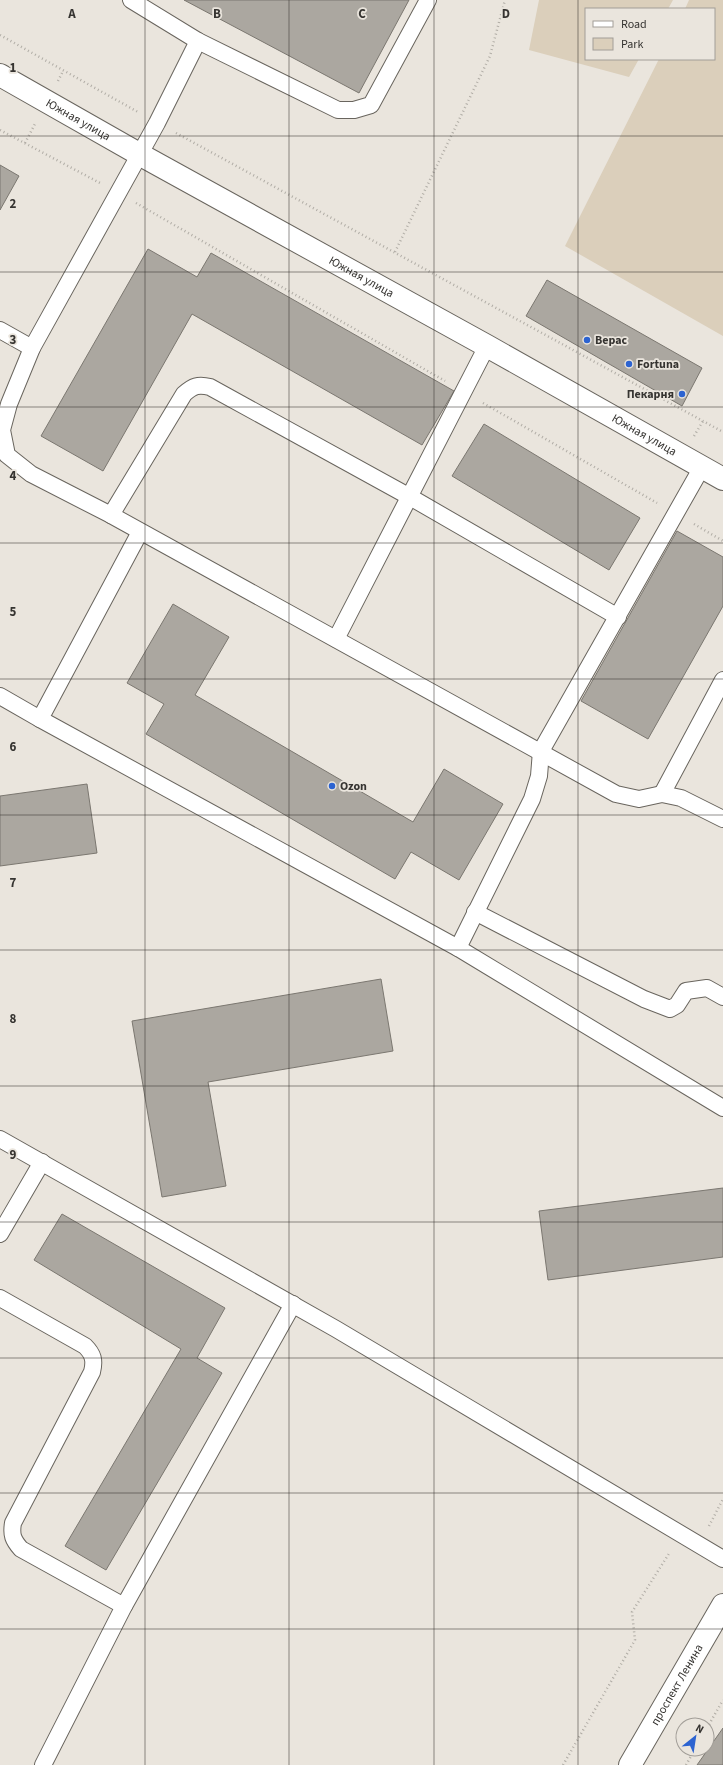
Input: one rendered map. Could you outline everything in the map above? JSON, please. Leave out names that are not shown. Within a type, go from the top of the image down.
[{"type":"street","name":"Южная улица","points":[[0,75],[723,479]]},
{"type":"street","name":"проспект Ленина","points":[[630,1765],[723,1605]]},
{"type":"lane","points":[[131,0],[198,41],[338,110],[354,110],[371,105],[428,0]]},
{"type":"lane","points":[[198,41],[157,123],[32,348],[7,411],[2,430],[3,460],[111,515],[616,794],[639,799],[662,794],[681,798],[723,819]]},
{"type":"lane","points":[[0,330],[32,348]]},
{"type":"lane","points":[[336,639],[487,346]]},
{"type":"lane","points":[[111,515],[184,394],[191,387],[200,385],[210,387],[410,497],[618,618]]},
{"type":"lane","points":[[458,948],[532,799],[539,776],[540,751],[618,618],[702,467]]},
{"type":"lane","points":[[40,719],[140,532]]},
{"type":"lane","points":[[662,794],[723,680]]},
{"type":"lane","points":[[0,696],[458,948],[723,1108]]},
{"type":"lane","points":[[476,912],[644,999],[670,1009],[677,1005],[686,991],[707,988],[723,997]]},
{"type":"lane","points":[[0,1138],[293,1304],[723,1559]]},
{"type":"lane","points":[[0,1234],[42,1162]]},
{"type":"lane","points":[[0,1298],[84,1346],[92,1353],[94,1362],[92,1372],[14,1523],[11,1533],[14,1542],[21,1549],[124,1606]]},
{"type":"lane","points":[[43,1765],[124,1606],[293,1304]]},
{"type":"path","points":[[395,252],[490,56],[505,0]]},
{"type":"path","points":[[0,35],[157,123],[723,432]]},
{"type":"path","points":[[0,130],[117,193],[723,541]]},
{"type":"path","points":[[563,1765],[635,1640],[632,1612],[669,1552],[699,1545],[723,1499]]},
{"type":"path","points":[[713,1717],[723,1700]]},
{"type":"green space","points":[[539,0],[673,0],[669,8],[585,8],[585,60],[638,60],[629,77],[529,50]]},
{"type":"green space","points":[[689,0],[723,0],[723,336],[565,246],[658,60],[715,60],[715,8],[685,8]]},
{"type":"building","points":[[184,0],[409,0],[359,93]]},
{"type":"building","points":[[0,165],[19,176],[0,210]]},
{"type":"building","points":[[148,249],[197,277],[211,253],[454,391],[422,445],[192,314],[103,471],[41,436]]},
{"type":"building","points":[[547,280],[702,368],[682,406],[526,316]]},
{"type":"building","points":[[484,424],[640,518],[609,570],[452,476]]},
{"type":"building","points":[[677,531],[723,557],[723,606],[648,739],[581,701]]},
{"type":"building","points":[[173,604],[229,637],[195,695],[413,822],[444,769],[503,804],[459,880],[411,852],[395,879],[146,734],[164,704],[127,683]]},
{"type":"building","points":[[87,784],[97,853],[0,866],[0,796]]},
{"type":"building","points":[[381,979],[393,1051],[208,1082],[226,1186],[162,1197],[132,1021]]},
{"type":"building","points":[[723,1188],[723,1257],[548,1280],[539,1211]]},
{"type":"building","points":[[62,1214],[225,1308],[197,1358],[222,1373],[106,1570],[65,1546],[181,1349],[34,1260]]},
{"type":"building","points":[[723,1728],[723,1765],[697,1765],[703,1757],[715,1757],[715,1739]]},
{"type":"place","name":"Верас","points":[[587,340]]},
{"type":"place","name":"Fortuna","points":[[629,364]]},
{"type":"place","name":"Пекарня","points":[[682,394]]},
{"type":"place","name":"Ozon","points":[[332,786]]}]
